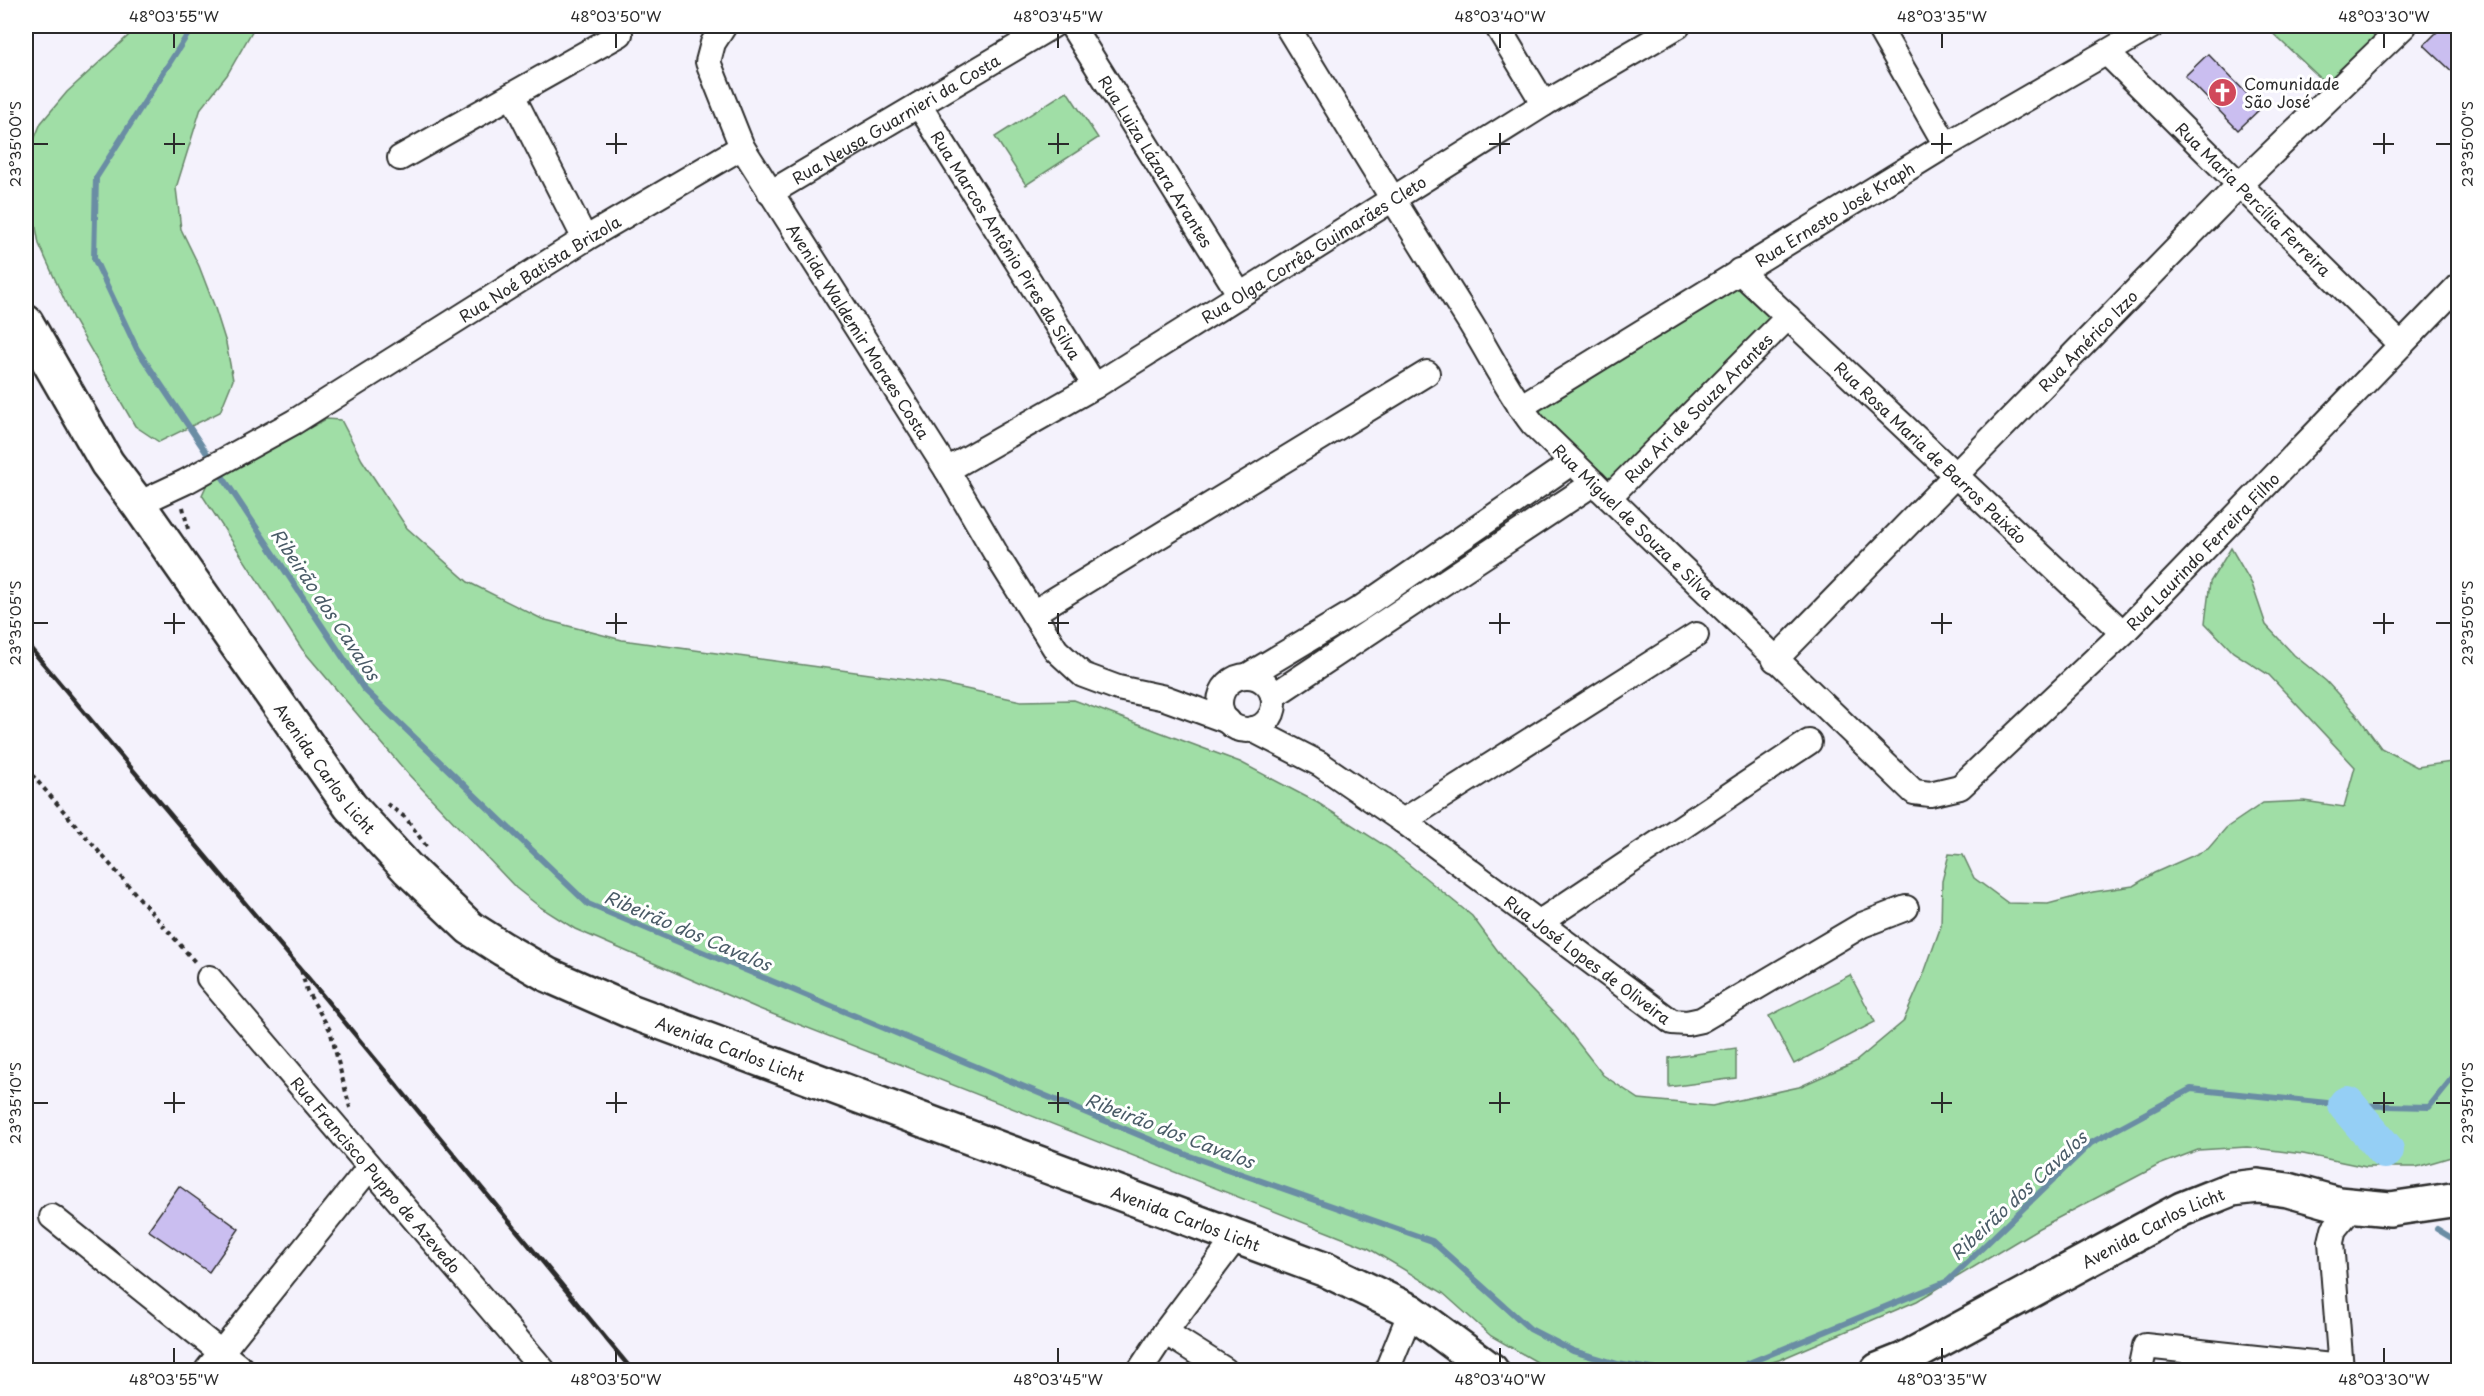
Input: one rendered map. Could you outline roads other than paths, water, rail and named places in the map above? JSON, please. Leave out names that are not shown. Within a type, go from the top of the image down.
[{"type":"main road","name":"Avenida Carlos Licht","points":[[31,314],[107,463],[350,806],[408,869],[470,928],[548,975],[630,1011],[1326,1270],[1411,1311],[1491,1371]]},
{"type":"main road","name":"Avenida Carlos Licht","points":[[1878,1371],[1903,1360],[2182,1209],[2232,1189],[2268,1187],[2352,1206],[2390,1209],[2456,1200]]},
{"type":"street","points":[[724,26],[713,42],[708,62],[742,147],[770,193]]},
{"type":"street","name":"Rua Neusa Guarnieri da Costa","points":[[770,193],[1052,26]]},
{"type":"street","name":"Rua Luiza Lázara Arantes","points":[[1072,26],[1240,295]]},
{"type":"street","name":"Rua Miguel de Souza e Silva","points":[[1287,26],[1391,199],[1484,344],[1520,407],[1571,463],[1914,792],[1930,794]]},
{"type":"street","points":[[1497,26],[1544,104]]},
{"type":"street","name":"Rua Olga Corrêa Guimarães Cleto","points":[[947,470],[1095,386],[1544,104],[1678,26]]},
{"type":"street","points":[[1878,26],[1946,145]]},
{"type":"street","name":"Rua Ernesto José Kraph","points":[[1520,407],[1946,145],[2152,26]]},
{"type":"street","name":"Rua Américo Izzo","points":[[1775,660],[2240,184],[2404,26]]},
{"type":"street","points":[[400,158],[620,34]]},
{"type":"street","name":"Rua Maria Percília Ferreira","points":[[2107,53],[2401,345]]},
{"type":"street","points":[[512,95],[585,239]]},
{"type":"street","name":"Rua Marcos Antônio Pires da Silva","points":[[919,105],[1095,386]]},
{"type":"street","name":"Rua Noé Batista Brizola","points":[[138,504],[294,422],[585,239],[742,147]]},
{"type":"street","name":"Avenida Waldemir Moraes Costa","points":[[770,193],[947,470],[1033,614]]},
{"type":"street","name":"Rua Rosa Maria de Barros Paixão","points":[[1739,271],[2122,633]]},
{"type":"street","name":"Rua Laurindo Ferreira Filho","points":[[1930,794],[1960,787],[2122,633],[2458,286]]},
{"type":"street","name":"Rua Ari de Souza Arantes","points":[[1273,704],[1601,490],[1788,317]]},
{"type":"street","points":[[1247,676],[1264,681],[1273,704],[1267,720],[1252,729],[1244,729],[1165,698],[1118,688],[1083,675],[1056,650],[1033,614],[1427,373]]},
{"type":"street","points":[[1228,721],[1223,714],[1221,697],[1230,682],[1247,676],[1360,608],[1571,463]]},
{"type":"street","points":[[1403,821],[1696,634]]},
{"type":"street","points":[[1165,698],[1221,697]]},
{"type":"street","name":"Rua José Lopes de Oliveira","points":[[1273,704],[1320,764]]},
{"type":"street","name":"Rua José Lopes de Oliveira","points":[[1252,729],[1320,764],[1403,821],[1672,1022],[1687,1023],[1701,1020],[1862,925],[1906,908]]},
{"type":"street","points":[[1540,922],[1809,741]]},
{"type":"street","name":"Rua Francisco Puppo de Azevedo","points":[[209,978],[543,1371]]},
{"type":"street","points":[[214,1362],[369,1168]]},
{"type":"street","points":[[2140,1371],[2145,1346],[2341,1369],[2331,1242],[2334,1229],[2352,1206]]},
{"type":"street","points":[[52,1217],[214,1362],[243,1371]]},
{"type":"street","points":[[1140,1371],[1165,1332],[1237,1236]]},
{"type":"street","points":[[1387,1371],[1411,1311]]},
{"type":"street","points":[[1165,1332],[1225,1371]]},
{"type":"waterway","name":"Ribeirão dos Cavalos","points":[[193,26],[96,178],[94,258],[137,349],[212,461]]},
{"type":"waterway","name":"Ribeirão dos Cavalos","points":[[218,470],[364,689],[588,904],[1187,1155],[1432,1241],[1530,1329],[1573,1351],[1617,1364],[1659,1370]]},
{"type":"waterway","name":"Ribeirão dos Cavalos","points":[[1732,1370],[1948,1281],[2091,1143],[2191,1089],[2347,1105],[2429,1107],[2458,1071]]},
{"type":"waterway","points":[[2347,1105],[2385,1150]]},
{"type":"waterway","points":[[2437,1229],[2458,1242]]},
{"type":"railway","points":[[26,643],[314,985],[632,1370]]},
{"type":"place","name":"Comunidade São José","points":[[2223,92]]}]
